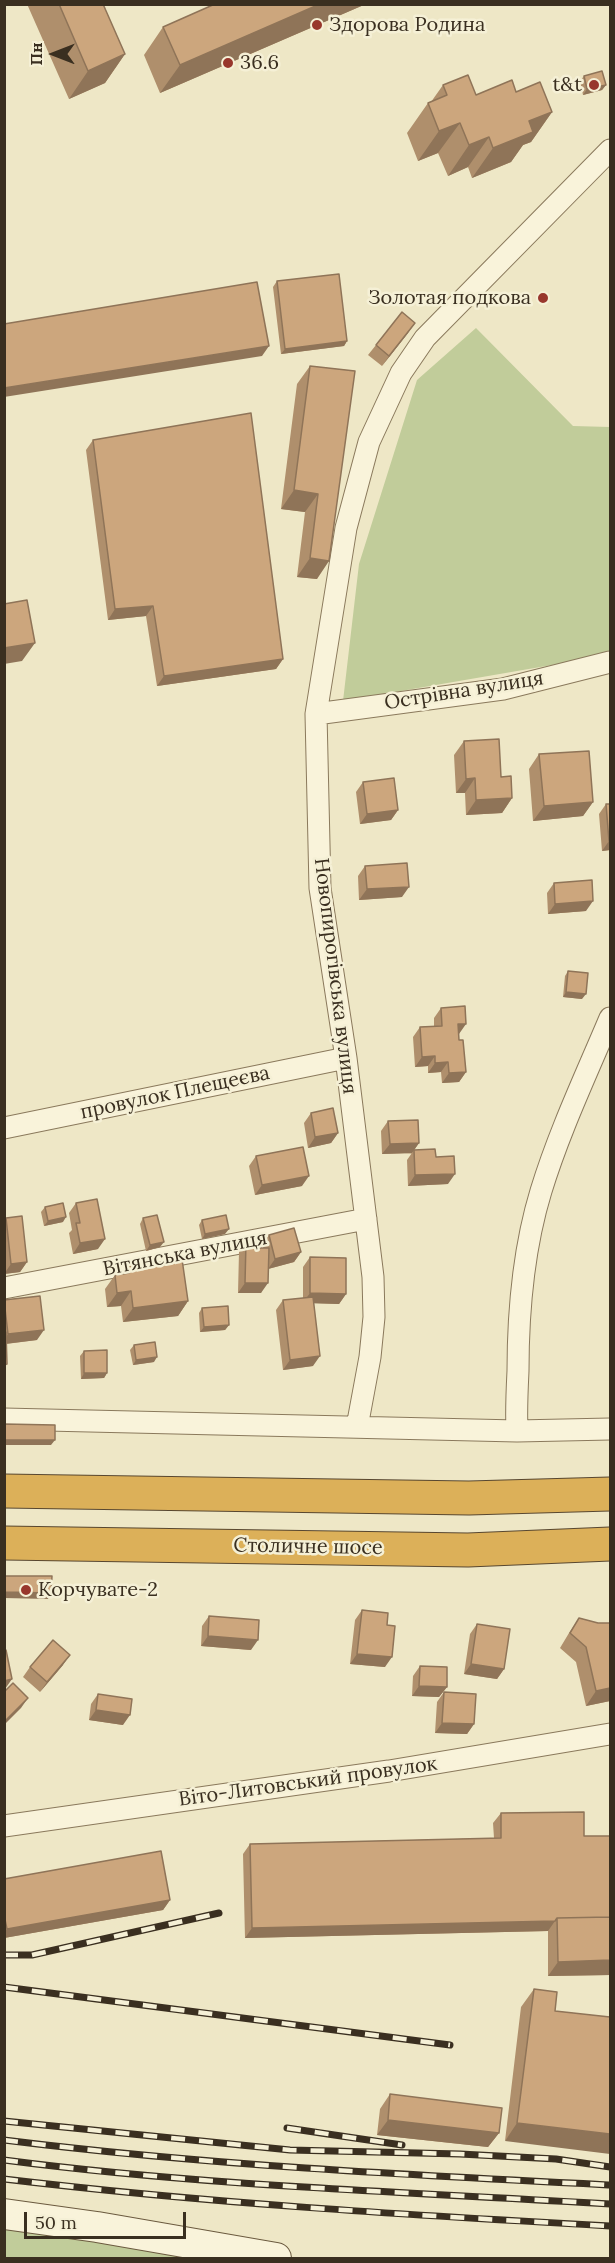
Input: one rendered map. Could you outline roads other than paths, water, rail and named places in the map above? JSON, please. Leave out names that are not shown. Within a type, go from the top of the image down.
[{"type":"highway","points":[[4,1491],[469,1498],[610,1494]]},
{"type":"highway","name":"Столичне шосе","points":[[4,1543],[468,1550],[610,1544]]},
{"type":"street","name":"Новопирогівська вулиця","points":[[357,1427],[370,1357],[374,1317],[373,1277],[346,1058],[320,888],[316,714],[346,528],[369,442],[401,373],[425,338],[610,150]]},
{"type":"street","name":"Острівна вулиця","points":[[316,714],[503,689],[610,662]]},
{"type":"street","points":[[517,1431],[515,1403],[518,1332],[523,1277],[531,1232],[541,1191],[574,1102],[610,1018]]},
{"type":"street","name":"провулок Плещеєва","points":[[4,1128],[346,1058]]},
{"type":"street","name":"Вітянська вулиця","points":[[4,1288],[366,1220]]},
{"type":"street","points":[[4,1419],[517,1431],[610,1429]]},
{"type":"street","name":"Віто-Литовський провулок","points":[[4,1826],[389,1771],[610,1734]]},
{"type":"street","points":[[4,2214],[108,2229],[276,2259]]},
{"type":"railway","points":[[4,1955],[32,1955],[219,1913]]},
{"type":"railway","points":[[4,1987],[450,2045]]},
{"type":"railway","points":[[4,2121],[290,2150],[556,2159],[610,2167]]},
{"type":"railway","points":[[287,2128],[402,2145]]},
{"type":"railway","points":[[4,2140],[231,2163],[610,2185]]},
{"type":"railway","points":[[4,2160],[231,2182],[610,2204]]},
{"type":"railway","points":[[4,2179],[231,2202],[610,2226]]},
{"type":"place","name":"Здорова Родина","points":[[317,25]]},
{"type":"place","name":"36.6","points":[[228,63]]},
{"type":"place","name":"t&t","points":[[594,85]]},
{"type":"place","name":"Золотая подкова","points":[[543,298]]},
{"type":"place","name":"Корчувате-2","points":[[26,1590]]}]
